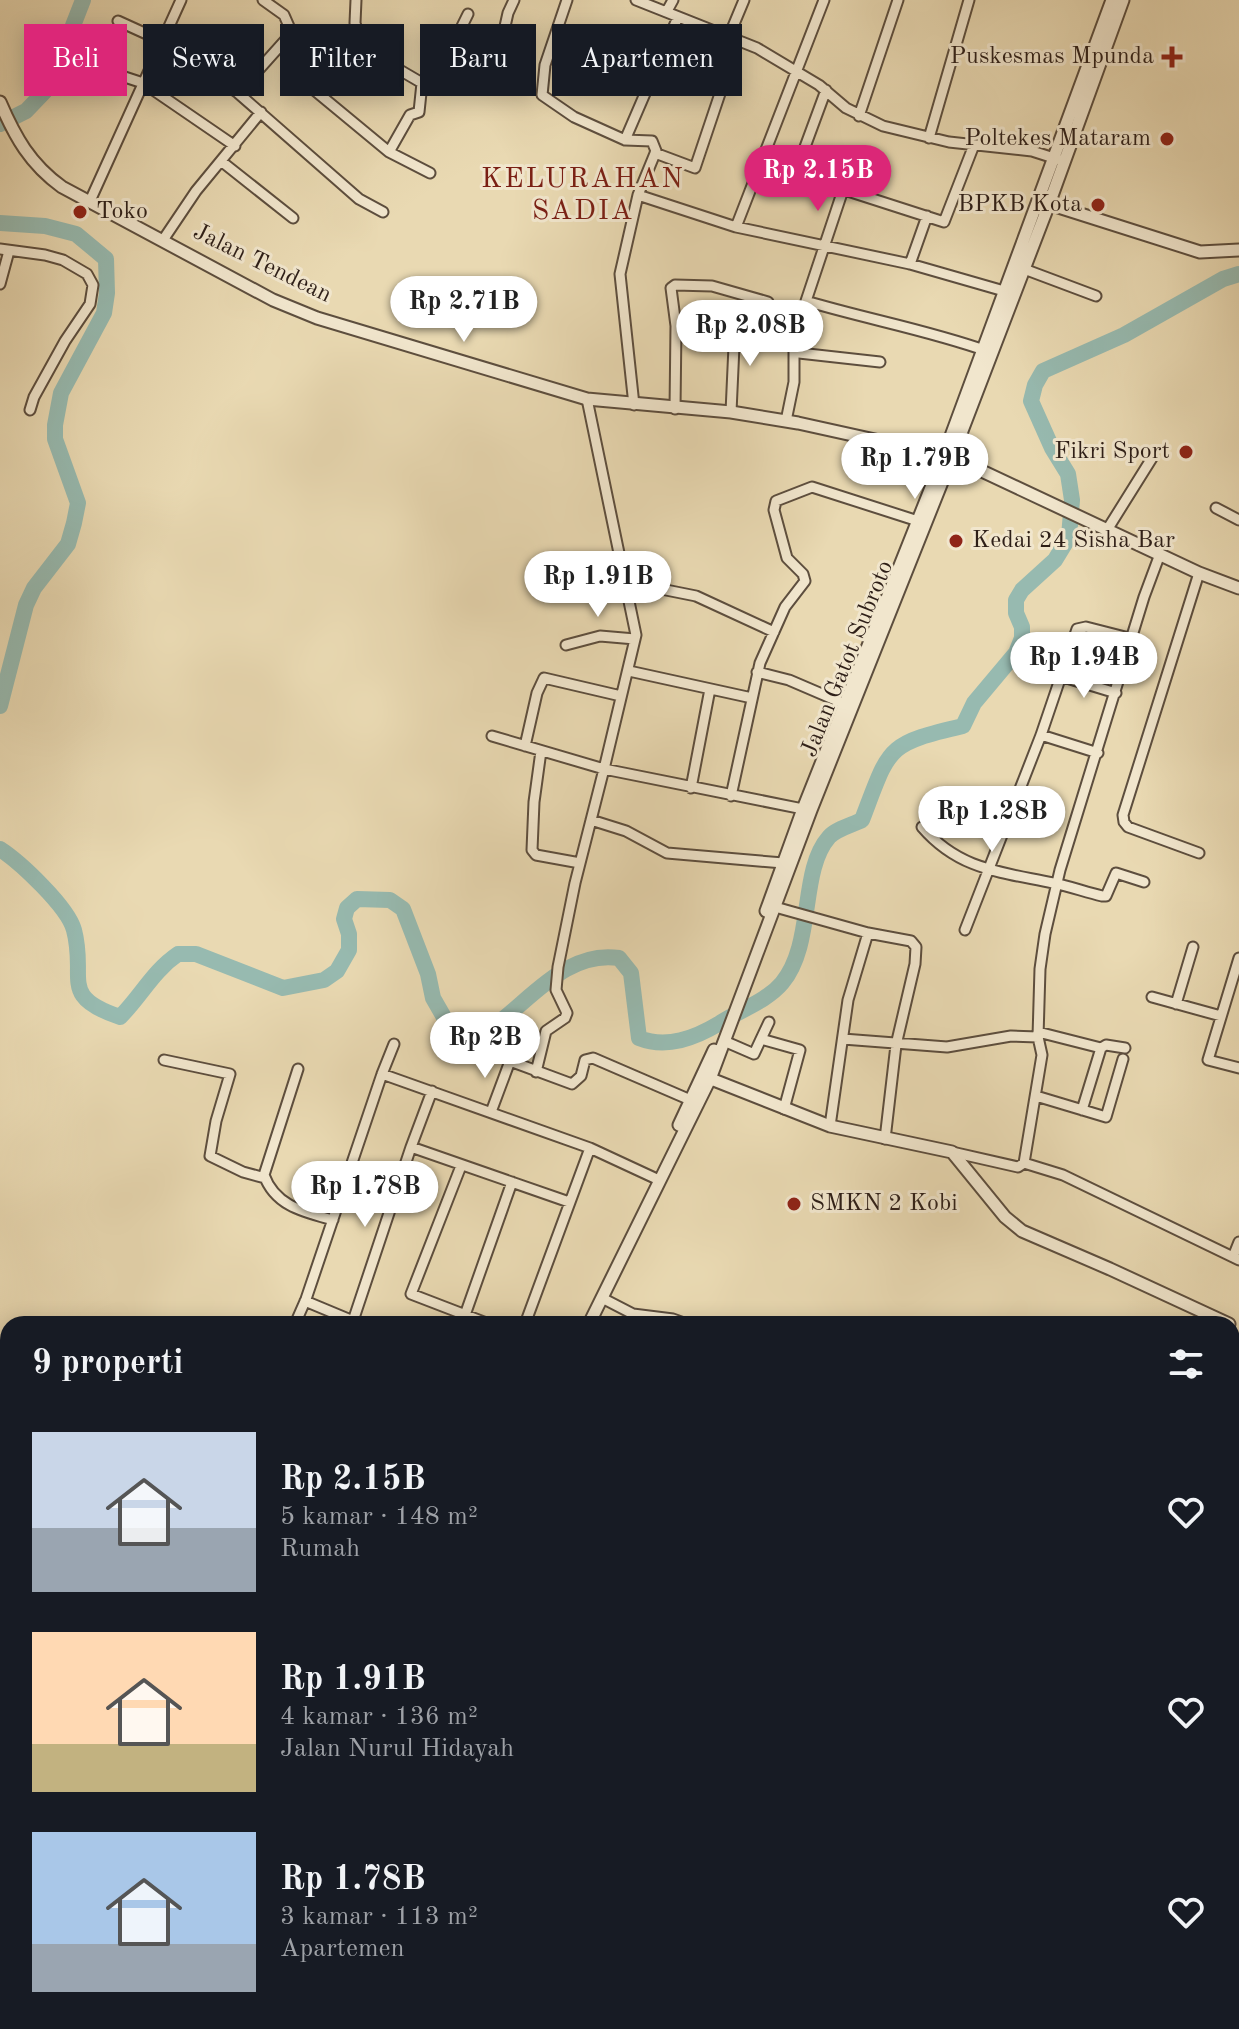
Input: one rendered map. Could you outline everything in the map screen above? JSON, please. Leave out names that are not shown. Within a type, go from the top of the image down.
[{"type":"street","points":[[170,24],[181,0]]},
{"type":"street","points":[[356,0],[355,23],[365,58],[373,66],[398,69],[420,82]]},
{"type":"street","points":[[506,24],[514,0]]},
{"type":"street","points":[[567,0],[545,65],[542,95],[574,117],[625,140],[652,141],[655,153],[638,195],[620,274],[634,405]]},
{"type":"street","points":[[636,0],[697,24]]},
{"type":"street","points":[[667,11],[673,0]]},
{"type":"street","points":[[738,24],[744,0]]},
{"type":"street","points":[[736,227],[824,0]]},
{"type":"street","points":[[859,116],[898,0]]},
{"type":"street","points":[[929,138],[969,0]]},
{"type":"street","name":"Jalan Gatot Subroto","points":[[1106,31],[1112,0]]},
{"type":"street","name":"Jalan Gatot Subroto","points":[[587,1316],[724,1037],[783,863],[948,456],[1106,31],[1123,0]]},
{"type":"street","points":[[267,1],[284,15],[289,24]]},
{"type":"street","points":[[463,24],[468,14]]},
{"type":"street","points":[[625,140],[678,17]]},
{"type":"street","points":[[118,21],[143,32]]},
{"type":"street","points":[[742,41],[826,90],[859,116],[883,126],[929,138],[1010,147],[1059,160]]},
{"type":"street","points":[[264,64],[280,46]]},
{"type":"street","points":[[90,201],[143,83],[127,78]]},
{"type":"street","points":[[795,174],[826,90]]},
{"type":"street","points":[[164,96],[235,146]]},
{"type":"street","points":[[242,96],[359,199],[383,212]]},
{"type":"street","points":[[321,96],[389,152],[430,173]]},
{"type":"street","points":[[389,152],[410,115],[419,112],[421,96]]},
{"type":"street","points":[[655,153],[695,168],[717,96]]},
{"type":"street","name":"Jalan Tendean","points":[[0,102],[14,135],[43,173],[273,300],[317,318],[587,399],[731,412],[948,456],[1199,573],[1239,588]]},
{"type":"street","points":[[163,240],[196,191],[261,112]]},
{"type":"street","points":[[761,160],[941,221],[947,220],[974,145]]},
{"type":"street","name":"Jalan Gatot Subroto","points":[[1010,292],[1024,269],[1049,204],[1059,160]]},
{"type":"street","points":[[221,161],[293,218]]},
{"type":"street","points":[[843,190],[806,301],[940,336],[987,352]]},
{"type":"street","points":[[638,195],[736,227],[910,264],[1010,292]]},
{"type":"street","points":[[1049,204],[1200,252],[1239,250]]},
{"type":"street","points":[[910,264],[927,216]]},
{"type":"street","points":[[0,284],[4,250],[63,260],[87,274],[93,285],[90,304],[52,364],[30,410]]},
{"type":"street","points":[[1024,269],[1096,296]]},
{"type":"street","points":[[675,409],[676,326],[671,288],[675,285],[712,286],[768,302]]},
{"type":"street","points":[[786,421],[794,382],[792,357],[795,341],[812,303]]},
{"type":"street","points":[[731,412],[734,346],[739,320]]},
{"type":"street","points":[[795,341],[797,351],[802,354],[880,362]]},
{"type":"street","points":[[536,1072],[546,1031],[565,1018],[567,1013],[556,990],[564,930],[635,639],[587,399]]},
{"type":"street","name":"Jalan Gatot Subroto","points":[[733,1013],[780,909],[807,810],[845,704],[868,658],[918,521],[948,456]]},
{"type":"street","points":[[1107,530],[1152,458]]},
{"type":"street","points":[[731,796],[757,672],[785,607],[805,581],[803,574],[787,558],[774,510],[778,500],[812,487],[918,521]]},
{"type":"street","points":[[1216,508],[1239,520]]},
{"type":"street","points":[[706,1078],[830,1126],[1018,1167],[1024,1163],[1042,1055],[1038,1034],[1040,969],[1057,884],[1144,597],[1160,554]]},
{"type":"street","points":[[1199,573],[1123,820],[1135,831],[1199,853]]},
{"type":"street","points":[[626,582],[696,596],[774,632]]},
{"type":"street","points":[[965,930],[1041,735],[1078,627],[1133,639]]},
{"type":"street","points":[[566,645],[600,636],[635,639]]},
{"type":"street","points":[[629,671],[752,698]]},
{"type":"street","points":[[757,672],[789,680],[845,704]]},
{"type":"street","points":[[1060,676],[1116,693]]},
{"type":"street","points":[[525,746],[537,693],[544,678],[621,696]]},
{"type":"street","points":[[691,788],[710,689]]},
{"type":"street","points":[[1041,735],[1098,753]]},
{"type":"street","points":[[492,736],[604,769],[807,810]]},
{"type":"street","points":[[541,751],[532,850],[536,855],[580,863]]},
{"type":"street","points":[[591,820],[626,831],[667,853],[783,863]]},
{"type":"street","points":[[922,827],[949,853],[987,870],[1106,896],[1116,873],[1144,882]]},
{"type":"street","points":[[780,909],[868,933],[911,941],[916,947],[915,964],[896,1045],[885,1139]]},
{"type":"street","points":[[830,1126],[853,976],[868,933]]},
{"type":"street","points":[[1176,1004],[1193,947]]},
{"type":"street","points":[[1239,958],[1235,984],[1221,1016],[1208,1060],[1239,1068]]},
{"type":"street","points":[[1152,997],[1221,1016]]},
{"type":"street","points":[[724,1037],[754,1054],[769,1022]]},
{"type":"street","points":[[843,1039],[947,1047],[1038,1034],[1101,1048],[1106,1045],[1125,1048]]},
{"type":"street","points":[[761,1039],[800,1050],[784,1109]]},
{"type":"street","points":[[298,1316],[394,1044]]},
{"type":"street","points":[[1082,1110],[1101,1048]]},
{"type":"street","points":[[491,1112],[510,1061],[572,1084],[581,1076],[585,1060],[593,1058],[694,1102]]},
{"type":"street","points":[[1036,1096],[1106,1117],[1123,1059]]},
{"type":"street","points":[[164,1060],[230,1074],[216,1121],[210,1156],[243,1172],[265,1178]]},
{"type":"street","points":[[298,1069],[285,1114],[263,1169],[265,1178],[282,1201],[333,1220]]},
{"type":"street","points":[[382,1074],[590,1148],[656,1179]]},
{"type":"street","points":[[354,1316],[432,1091]]},
{"type":"street","points":[[411,1147],[569,1202]]},
{"type":"street","points":[[528,1316],[590,1148]]},
{"type":"street","points":[[952,1152],[1005,1217],[1022,1231],[1211,1316]]},
{"type":"street","points":[[1024,1163],[1063,1175],[1236,1258],[1239,1242]]},
{"type":"street","points":[[461,1166],[411,1294],[465,1315],[512,1182]]},
{"type":"street","name":"Jalan Gatot Subroto","points":[[593,1316],[656,1179]]},
{"type":"street","points":[[602,1298],[633,1314],[649,1316]]},
{"type":"street","points":[[305,1301],[337,1316]]},
{"type":"waterway","points":[[0,124],[26,111],[49,87],[83,0]]},
{"type":"waterway","points":[[0,223],[45,226],[76,234],[106,259],[107,293],[104,313],[61,393],[55,425],[55,439],[78,503],[74,523],[68,544],[34,588],[26,605],[0,706]]},
{"type":"waterway","points":[[0,849],[42,886],[70,920],[77,947],[82,993],[88,1001],[120,1017],[161,968],[178,954],[196,954],[283,988],[324,980],[337,971],[349,950],[349,934],[344,919],[347,908],[357,899],[390,900],[403,909],[428,974],[433,998],[453,1033],[472,1040],[559,974],[597,958],[619,958],[631,973],[639,1038],[670,1042],[701,1033],[761,1000],[782,983],[799,948],[820,851],[832,834],[862,820],[879,777],[894,752],[918,738],[963,726],[974,703],[1016,653],[1022,638],[1016,600],[1022,590],[1055,560],[1069,537],[1072,500],[1068,474],[1052,448],[1031,401],[1043,371],[1124,335],[1223,279],[1239,274]]},
{"type":"place","name":"Puskesmas Mpunda","points":[[1172,57]]},
{"type":"place","name":"Poltekes Mataram","points":[[1167,139]]},
{"type":"place","name":"BPKB Kota","points":[[1098,205]]},
{"type":"place","name":"Toko","points":[[80,212]]},
{"type":"place","name":"Fikri Sport","points":[[1186,452]]},
{"type":"place","name":"Kedai 24 Sisha Bar","points":[[956,541]]},
{"type":"place","name":"SMKN 2 Kobi","points":[[794,1204]]},
{"type":"district","name":"KELURAHAN SADIA","points":[[583,196]]}]
